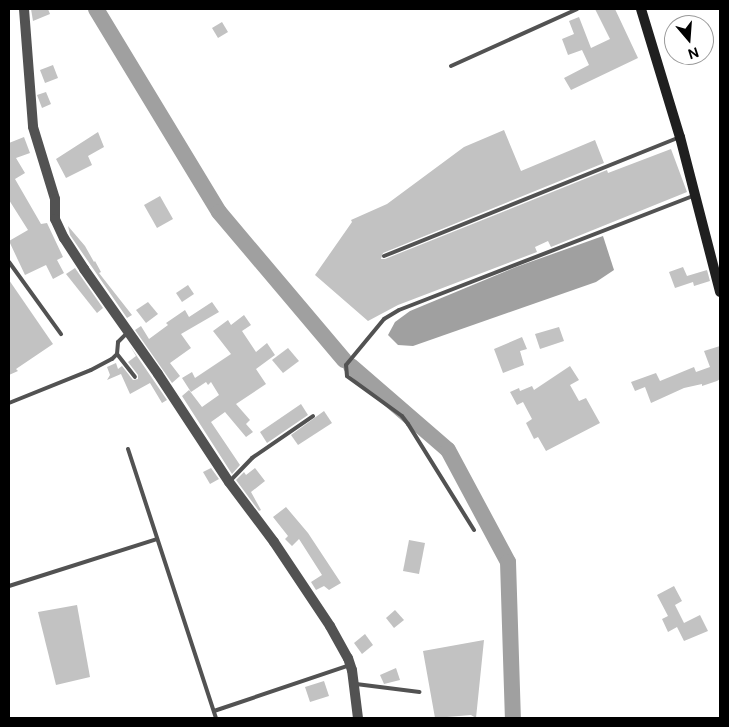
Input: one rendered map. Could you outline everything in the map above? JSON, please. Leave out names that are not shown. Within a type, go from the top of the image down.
[{"type":"main road","points":[[641,9],[680,137],[720,292]]},
{"type":"street","points":[[24,9],[33,127],[55,199],[54,219],[64,238],[229,482],[303,583],[330,626],[350,665],[358,718]]},
{"type":"lane","points":[[451,66],[577,9]]},
{"type":"lane","points":[[384,256],[680,137]]},
{"type":"lane","points":[[474,530],[405,420],[347,376],[346,364],[384,319],[399,310],[695,195]]},
{"type":"lane","points":[[9,262],[61,334]]},
{"type":"lane","points":[[128,331],[118,342],[117,354],[135,377]]},
{"type":"lane","points":[[9,403],[91,370],[117,354]]},
{"type":"lane","points":[[229,482],[252,458],[314,416]]},
{"type":"lane","points":[[128,449],[216,718]]},
{"type":"lane","points":[[9,586],[158,539]]},
{"type":"lane","points":[[214,711],[350,665]]},
{"type":"lane","points":[[354,684],[419,692]]},
{"type":"shaded area","points":[[603,236],[614,270],[596,282],[413,346],[398,345],[388,335],[395,322],[410,311],[516,267]]},
{"type":"building","points":[[31,9],[48,9],[50,14],[33,21]]},
{"type":"building","points":[[595,9],[615,9],[638,58],[571,90],[564,78],[589,65],[582,50],[568,55],[562,39],[574,34],[569,21],[579,17],[591,48],[610,39]]},
{"type":"building","points":[[222,22],[228,32],[218,38],[212,28]]},
{"type":"building","points":[[53,65],[58,78],[45,83],[40,70]]},
{"type":"building","points":[[46,92],[51,104],[42,108],[37,95]]},
{"type":"building","points":[[504,130],[521,171],[595,140],[604,163],[383,253],[381,259],[607,170],[608,173],[671,149],[687,192],[551,247],[548,241],[535,247],[537,252],[398,305],[368,321],[315,275],[352,222],[351,220],[387,204],[464,147]]},
{"type":"building","points":[[98,132],[104,147],[88,156],[92,165],[66,178],[56,159]]},
{"type":"building","points":[[24,137],[30,153],[16,158],[25,173],[15,179],[41,224],[47,223],[63,257],[57,260],[64,273],[53,279],[46,265],[25,275],[9,241],[28,230],[9,200],[9,143]]},
{"type":"building","points":[[160,196],[173,219],[157,228],[144,205]]},
{"type":"building","points":[[68,226],[95,261],[101,272],[99,273],[132,315],[127,318],[70,235]]},
{"type":"building","points":[[683,267],[687,276],[707,270],[710,281],[694,286],[693,282],[675,288],[669,272]]},
{"type":"building","points":[[75,268],[103,308],[97,313],[66,274]]},
{"type":"building","points":[[9,280],[53,344],[16,369],[18,371],[9,375]]},
{"type":"building","points":[[188,285],[194,294],[182,302],[176,293]]},
{"type":"building","points":[[148,302],[158,314],[146,323],[136,310]]},
{"type":"building","points":[[212,302],[219,312],[181,334],[191,348],[170,363],[180,376],[172,383],[135,330],[141,326],[149,339],[168,325],[166,323],[185,310],[189,317]]},
{"type":"building","points":[[244,315],[251,325],[242,331],[256,352],[267,343],[275,355],[256,369],[266,384],[236,404],[250,420],[246,424],[253,432],[246,437],[225,412],[211,422],[240,465],[232,474],[182,396],[189,390],[202,407],[219,395],[211,382],[208,385],[206,382],[191,392],[182,378],[192,372],[195,378],[231,354],[213,331],[228,320],[231,325]]},
{"type":"building","points":[[559,327],[564,341],[540,349],[535,334]]},
{"type":"building","points":[[522,337],[527,349],[520,351],[524,365],[503,373],[494,349]]},
{"type":"building","points":[[130,346],[167,400],[162,403],[150,383],[130,394],[121,374],[107,380],[110,375],[107,367],[116,363],[118,369],[122,366],[133,380],[138,379],[138,375],[128,362],[136,356]]},
{"type":"building","points":[[720,346],[720,379],[717,381],[702,386],[702,384],[684,388],[651,403],[645,387],[635,391],[631,382],[656,373],[660,381],[694,367],[696,372],[710,367],[704,351]]},
{"type":"building","points":[[288,348],[299,361],[283,373],[272,360]]},
{"type":"building","points":[[570,366],[579,380],[570,385],[579,401],[586,398],[600,423],[546,451],[538,437],[534,439],[526,423],[532,419],[523,402],[517,405],[510,392],[519,388],[520,391],[532,386],[534,390]]},
{"type":"building","points":[[301,404],[308,415],[267,443],[260,432]]},
{"type":"building","points":[[324,411],[332,423],[298,445],[291,435]]},
{"type":"building","points":[[211,468],[219,479],[210,484],[203,472]]},
{"type":"building","points":[[255,468],[265,481],[251,492],[261,510],[259,511],[236,480],[244,472],[246,475]]},
{"type":"building","points":[[286,507],[308,533],[341,583],[329,590],[324,586],[316,590],[311,582],[322,575],[299,539],[292,546],[285,539],[288,536],[273,517]]},
{"type":"building","points":[[409,540],[425,543],[419,574],[403,571]]},
{"type":"building","points":[[674,586],[682,601],[675,605],[684,623],[700,615],[708,631],[684,641],[677,627],[668,632],[662,619],[668,616],[657,595]]},
{"type":"building","points":[[77,605],[90,677],[56,685],[38,612]]},
{"type":"building","points":[[395,610],[404,620],[394,628],[386,618]]},
{"type":"building","points":[[365,634],[373,645],[362,654],[354,643]]},
{"type":"building","points":[[484,640],[476,718],[471,715],[435,718],[423,651]]},
{"type":"building","points":[[396,668],[400,680],[384,684],[380,675]]},
{"type":"building","points":[[324,681],[329,696],[310,702],[305,687]]},
{"type":"waterway","points":[[96,9],[219,212],[344,360]]},
{"type":"waterway","points":[[351,366],[448,450],[508,562],[513,718]]}]
